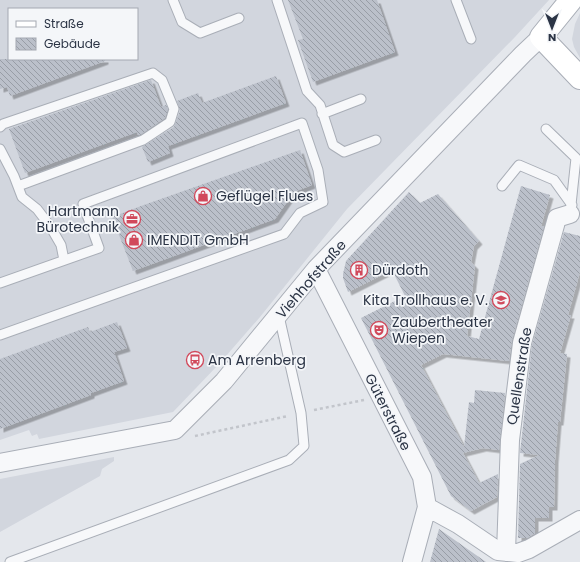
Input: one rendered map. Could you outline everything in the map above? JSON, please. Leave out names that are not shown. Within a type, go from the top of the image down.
[{"type":"street","name":"Viehhofstraße","points":[[0,463],[175,430],[224,381],[279,316],[316,269],[541,37],[571,0]]},
{"type":"street","points":[[541,37],[580,78]]},
{"type":"street","name":"Quellenstraße","points":[[506,552],[510,440],[522,343],[556,218],[571,209]]},
{"type":"street","name":"Güterstraße","points":[[316,269],[422,478],[427,508],[412,562]]},
{"type":"street","points":[[427,508],[458,524],[498,551],[518,553],[529,549],[580,520]]},
{"type":"lane","points":[[173,0],[182,22],[200,33],[239,18]]},
{"type":"lane","points":[[277,0],[307,91],[320,105],[333,145],[344,152],[376,140]]},
{"type":"lane","points":[[456,0],[471,39]]},
{"type":"lane","points":[[0,127],[3,124],[153,73],[162,80],[174,109],[170,122],[143,140],[18,186]]},
{"type":"lane","points":[[322,114],[361,99]]},
{"type":"lane","points":[[0,283],[99,248],[83,204],[302,123],[318,170],[323,202],[300,213],[284,234],[0,335]]},
{"type":"lane","points":[[546,129],[576,158],[571,209]]},
{"type":"lane","points":[[0,149],[14,176],[22,197],[37,209],[50,226],[61,245],[64,260]]},
{"type":"lane","points":[[502,186],[518,165],[554,180],[571,209]]},
{"type":"lane","points":[[10,562],[289,460],[304,446],[301,413],[279,316]]},
{"type":"path","points":[[189,438],[380,397]]},
{"type":"shaded area","points":[[0,0],[549,0],[515,37],[347,209],[260,317],[219,364],[173,412],[39,439],[37,434],[32,436],[29,430],[0,440]]},
{"type":"shaded area","points":[[580,13],[580,58],[574,47],[572,39],[575,24]]},
{"type":"shaded area","points":[[114,457],[114,461],[102,469],[100,476],[0,532],[0,479]]},
{"type":"building","points":[[288,0],[377,0],[395,52],[313,82],[298,40],[303,39]]},
{"type":"building","points":[[0,59],[105,60],[10,96],[7,87],[0,89]]},
{"type":"building","points":[[276,76],[286,103],[168,146],[170,153],[148,162],[142,147],[174,127],[180,111],[177,101],[198,93],[202,103]]},
{"type":"building","points":[[151,80],[161,107],[166,105],[168,109],[165,118],[140,135],[138,135],[137,132],[25,173],[9,129]]},
{"type":"building","points":[[300,150],[312,185],[294,192],[275,219],[133,271],[112,217]]},
{"type":"building","points":[[521,186],[550,195],[541,226],[544,226],[512,340],[509,361],[443,354],[421,365],[464,447],[469,402],[474,403],[475,390],[505,393],[499,450],[483,448],[463,453],[479,483],[498,474],[497,497],[471,511],[451,496],[361,318],[405,296],[392,270],[348,292],[343,274],[346,261],[409,192],[420,203],[438,194],[479,241],[474,246],[471,262],[475,266],[467,336],[479,339]]},
{"type":"building","points":[[564,232],[580,236],[580,272],[568,315],[571,315],[560,353],[567,354],[560,422],[558,422],[555,460],[554,507],[549,507],[549,518],[535,518],[535,533],[527,538],[518,538],[520,464],[539,455],[520,453],[532,345]]},
{"type":"building","points":[[117,322],[127,348],[114,352],[124,381],[0,429],[0,359],[88,327],[90,332]]},
{"type":"building","points":[[439,529],[486,562],[430,562]]},
{"type":"place","name":"Geflügel Flues","points":[[203,196]]},
{"type":"place","name":"Hartmann Bürotechnik","points":[[132,219]]},
{"type":"place","name":"IMENDIT GmbH","points":[[134,240]]},
{"type":"place","name":"Dürdoth","points":[[359,270]]},
{"type":"place","name":"Kita Trollhaus e. V.","points":[[501,300]]},
{"type":"place","name":"Zaubertheater Wiepen","points":[[379,330]]},
{"type":"place","name":"Am Arrenberg","points":[[195,360]]}]
